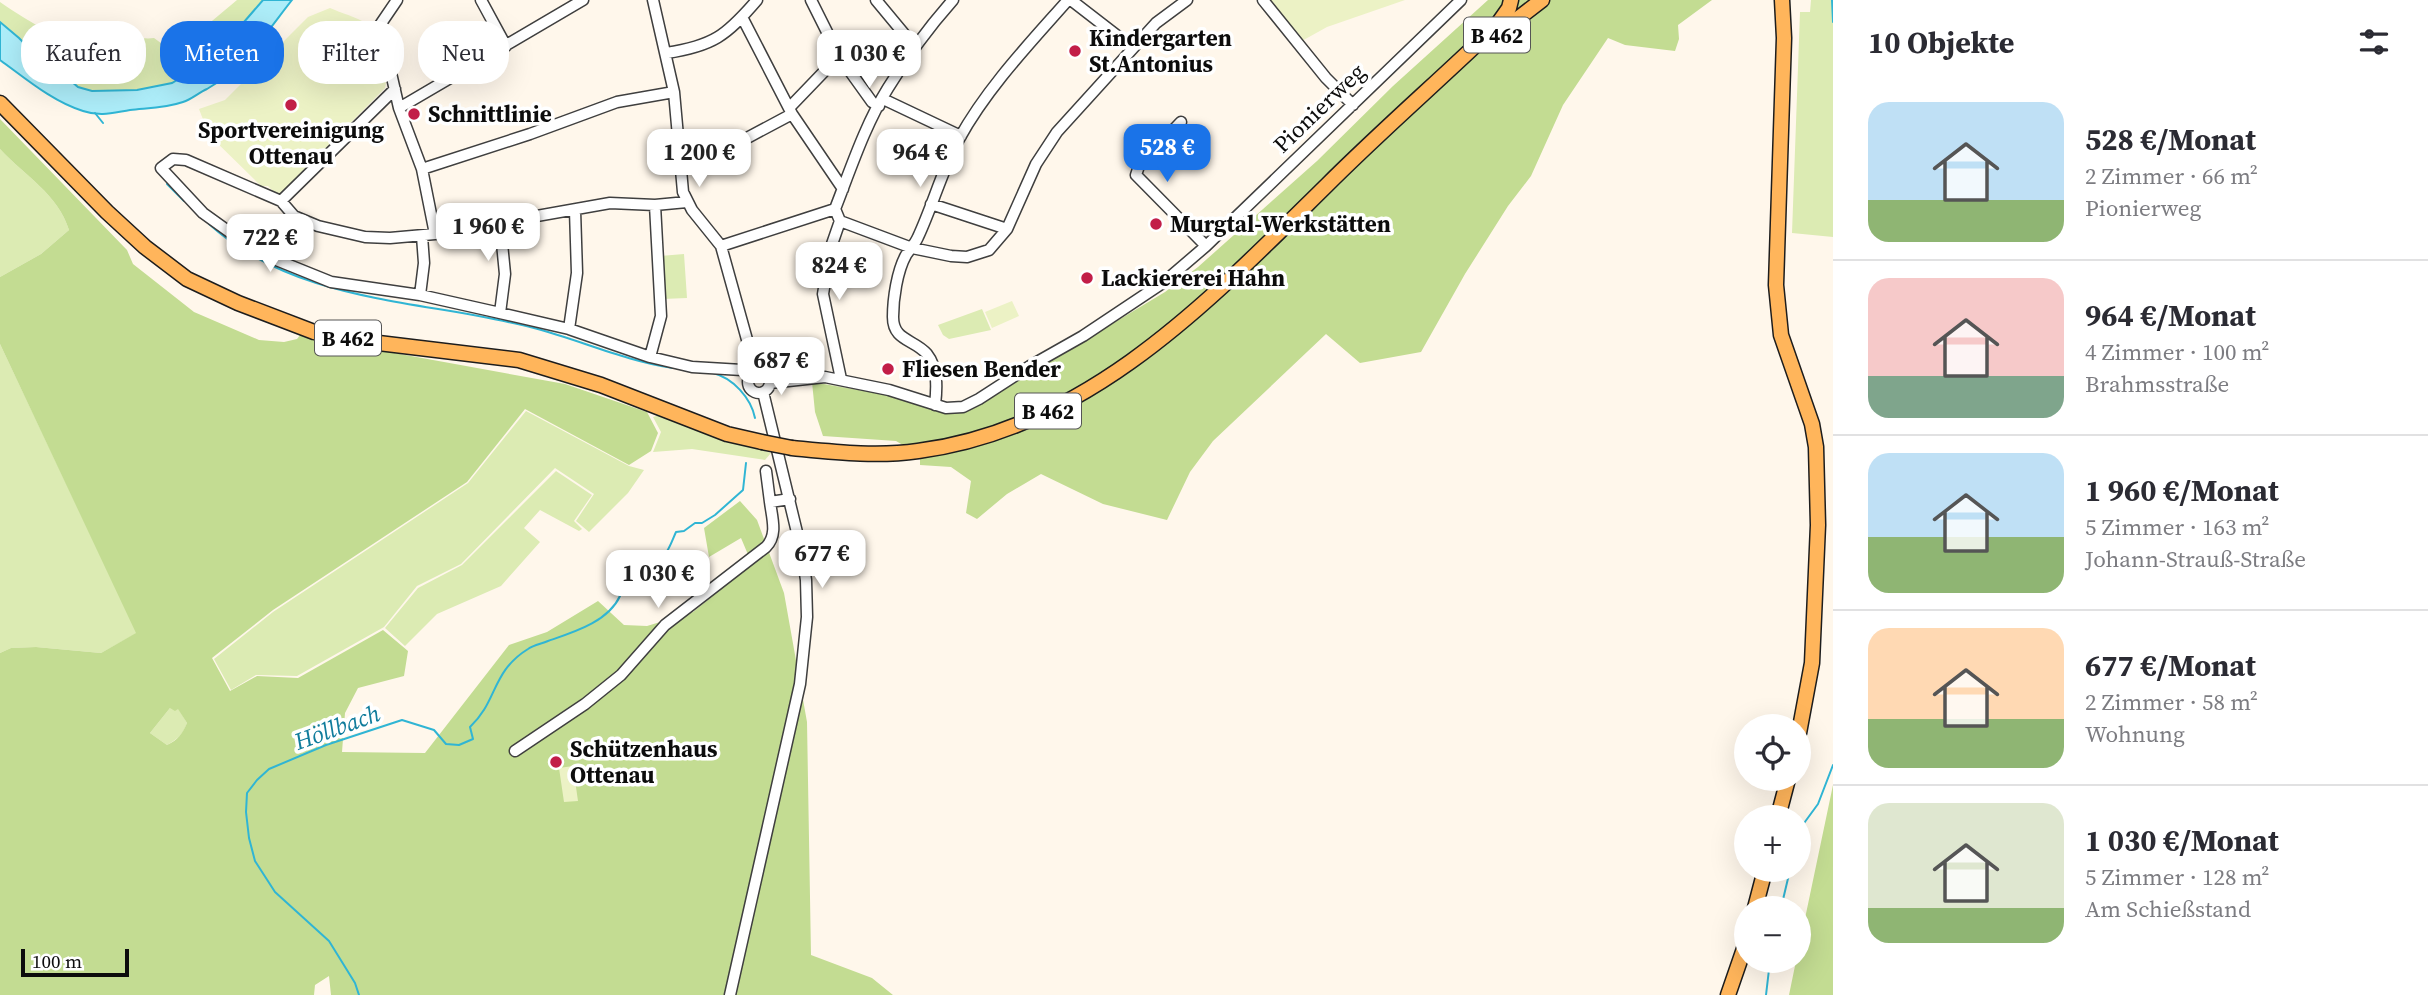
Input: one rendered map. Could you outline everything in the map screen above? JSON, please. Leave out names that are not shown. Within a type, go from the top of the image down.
[{"type":"main road","points":[[1451,69],[1496,25],[1509,8],[1511,0]]},
{"type":"main road","name":"B 462","points":[[0,103],[107,212],[145,247],[187,279],[238,303],[314,332],[362,341],[519,360],[601,385],[727,434],[762,443],[856,454],[918,451],[955,444],[1015,426],[1060,406],[1101,383],[1152,347],[1216,292],[1451,69],[1542,0]]},
{"type":"main road","points":[[1782,0],[1784,38],[1776,298],[1785,346],[1812,424],[1816,447],[1818,525],[1812,663],[1803,714]]},
{"type":"main road","points":[[1728,995],[1736,973]]},
{"type":"street","points":[[397,0],[380,25],[399,108],[422,169],[435,234]]},
{"type":"street","points":[[481,0],[492,21]]},
{"type":"street","points":[[509,44],[583,0]]},
{"type":"street","points":[[653,0],[674,92],[680,172],[687,202],[721,246],[753,374],[748,382],[756,392],[766,387]]},
{"type":"street","points":[[666,53],[698,48],[728,32],[757,0]]},
{"type":"street","points":[[811,0],[839,56],[873,102],[881,102],[961,136]]},
{"type":"street","points":[[876,0],[915,47]]},
{"type":"street","points":[[841,379],[823,294],[831,247],[840,221],[835,209],[881,102],[915,47],[953,0]]},
{"type":"street","points":[[935,405],[937,390],[934,366],[927,354],[916,344],[899,336],[893,319],[901,269],[917,240],[961,136],[1010,69],[1069,0],[1133,48]]},
{"type":"street","points":[[840,221],[912,248],[967,257],[989,250],[1007,229],[1043,151],[1071,114],[1156,23],[1186,0]]},
{"type":"street","points":[[1263,0],[1326,78],[1353,106]]},
{"type":"street","name":"Pionierweg","points":[[766,387],[825,377],[889,390],[946,408],[963,407],[979,399],[1083,336],[1164,282],[1206,246],[1461,0]]},
{"type":"street","points":[[743,17],[791,111],[843,189]]},
{"type":"street","points":[[679,148],[713,148],[747,138],[791,111],[839,56]]},
{"type":"street","points":[[399,108],[440,84]]},
{"type":"street","points":[[281,201],[395,89]]},
{"type":"street","points":[[422,169],[617,102],[674,92]]},
{"type":"street","points":[[1181,122],[1139,166],[1136,175],[1206,246]]},
{"type":"street","points":[[687,202],[655,205],[610,203],[422,236],[365,237],[318,226],[294,216],[281,201],[186,160],[173,159],[161,168],[203,213],[242,241],[275,259],[331,282],[421,292],[501,307],[570,325],[650,357],[692,367],[766,373],[766,387],[806,580],[805,650],[800,684],[730,995]]},
{"type":"street","points":[[931,204],[1007,229]]},
{"type":"street","points":[[650,357],[661,316],[655,205]]},
{"type":"street","points":[[721,246],[835,209]]},
{"type":"street","points":[[570,325],[577,273],[575,210]]},
{"type":"street","points":[[500,223],[505,274],[501,307]]},
{"type":"street","points":[[421,292],[424,263],[422,236]]},
{"type":"street","points":[[515,751],[585,704],[621,675],[665,625],[772,541],[774,534],[766,471]]},
{"type":"street","points":[[770,502],[790,499]]},
{"type":"green space","points":[[237,0],[263,0],[245,21],[212,21]]},
{"type":"green space","points":[[1266,0],[1405,0],[1327,27],[1300,42]]},
{"type":"green space","points":[[1488,0],[1712,0],[1678,25],[1679,39],[1675,51],[1625,45],[1608,38],[1563,105],[1531,176],[1508,206],[1465,274],[1421,352],[1360,363],[1326,334],[1213,441],[1190,472],[1167,520],[1103,504],[1041,474],[1007,494],[977,519],[966,513],[971,481],[951,467],[920,465],[920,455],[896,441],[823,436],[815,412],[812,382],[905,398],[952,414],[971,409],[1165,292],[1198,267],[1317,161],[1393,86]]},
{"type":"green space","points":[[1811,0],[1833,0],[1833,237],[1792,233],[1800,12],[1810,12]]},
{"type":"green space","points":[[0,2],[30,21],[21,21],[21,40],[0,22]]},
{"type":"green space","name":"Sportvereinigung Ottenau","points":[[330,8],[362,21],[304,21]]},
{"type":"green space","name":"Sportvereinigung Ottenau","points":[[298,27],[298,84],[386,84],[385,88],[278,196],[268,186],[261,186],[209,135],[199,109],[225,100],[241,84],[284,84],[284,41]]},
{"type":"green space","points":[[146,38],[154,38],[160,42],[160,84],[167,84],[137,90],[92,91],[74,84],[146,84]]},
{"type":"green space","points":[[0,119],[127,250],[133,264],[194,312],[259,340],[284,342],[297,339],[301,334],[565,384],[647,412],[658,433],[651,451],[629,465],[525,409],[467,482],[273,610],[212,658],[230,691],[257,676],[298,678],[383,630],[408,651],[404,676],[358,688],[345,713],[342,752],[425,753],[509,645],[547,632],[598,601],[624,625],[647,626],[693,612],[752,564],[741,538],[709,557],[704,528],[740,501],[757,520],[784,593],[807,722],[811,955],[872,978],[893,995],[331,995],[329,976],[315,985],[314,995],[0,995],[0,653],[11,648],[36,647],[101,653],[136,633],[0,344],[0,277],[41,254],[69,230],[64,217],[49,196],[0,149]],"holes":[[[170,708],[175,711],[178,709],[187,723],[179,736],[167,745],[150,733]]]},
{"type":"green space","points":[[0,149],[49,196],[64,217],[69,230],[41,254],[0,277]]},
{"type":"green space","points":[[684,254],[687,298],[663,299],[660,256]]},
{"type":"green space","points":[[1012,301],[1019,316],[992,328],[985,312]]},
{"type":"green space","points":[[982,309],[991,330],[949,339],[943,335],[938,325]]},
{"type":"green space","points":[[0,344],[137,633],[101,653],[36,647],[11,648],[0,653]]},
{"type":"green space","points":[[526,411],[629,466],[644,470],[628,493],[589,532],[576,521],[594,494],[555,468],[461,564],[417,586],[384,627],[297,676],[256,675],[231,690],[214,659],[273,612],[468,483]]},
{"type":"green space","points":[[660,415],[706,433],[771,453],[765,460],[692,449],[653,452],[661,432],[653,417]]},
{"type":"green space","points":[[556,471],[592,495],[574,521],[582,529],[579,531],[540,510],[524,528],[540,542],[501,586],[437,614],[405,646],[385,628],[418,588],[462,565]]},
{"type":"green space","points":[[170,708],[178,708],[187,723],[180,736],[167,745],[150,733]]},
{"type":"green space","points":[[573,766],[578,801],[564,802],[559,768]]},
{"type":"green space","points":[[1833,785],[1833,995],[1789,995],[1794,973],[1811,973],[1810,896]]},
{"type":"water","points":[[263,0],[292,0],[276,21],[245,21]]},
{"type":"water","points":[[0,22],[19,38],[21,76],[0,60]]},
{"type":"water","points":[[32,84],[74,84],[92,91],[137,90],[167,84],[213,84],[189,99],[170,106],[95,114],[72,107]]},
{"type":"waterway","points":[[1832,0],[1833,22]]},
{"type":"waterway","name":"Höllbach","points":[[95,113],[103,123]]},
{"type":"waterway","name":"Höllbach","points":[[167,184],[184,201]]},
{"type":"waterway","name":"Höllbach","points":[[209,224],[244,251],[282,270],[322,285],[364,296],[534,328],[673,368]]},
{"type":"waterway","name":"Höllbach","points":[[713,373],[727,379],[740,390],[750,403],[755,418]]},
{"type":"waterway","name":"Höllbach","points":[[359,995],[355,983],[329,941],[275,892],[255,861],[249,838],[247,793],[269,769],[326,745],[402,720],[434,730],[446,744],[459,745],[473,739],[470,727],[486,707],[507,667],[530,648],[579,630],[607,613],[620,596],[617,593],[624,581],[661,558],[676,532],[684,531],[715,515],[743,490],[746,463]]},
{"type":"waterway","points":[[1811,814],[1818,804],[1833,765]]},
{"type":"waterway","points":[[1784,896],[1787,882]]},
{"type":"waterway","points":[[1766,995],[1769,973]]},
{"type":"place","name":"Kindergarten St.Antonius","points":[[1075,51]]},
{"type":"place","name":"Sportvereinigung Ottenau","points":[[291,105]]},
{"type":"place","name":"Schnittlinie","points":[[414,114]]},
{"type":"place","name":"Murgtal-Werkstätten","points":[[1156,224]]},
{"type":"place","name":"Lackiererei Hahn","points":[[1087,278]]},
{"type":"place","name":"Fliesen Bender","points":[[888,369]]},
{"type":"place","name":"Schützenhaus Ottenau","points":[[556,762]]}]
